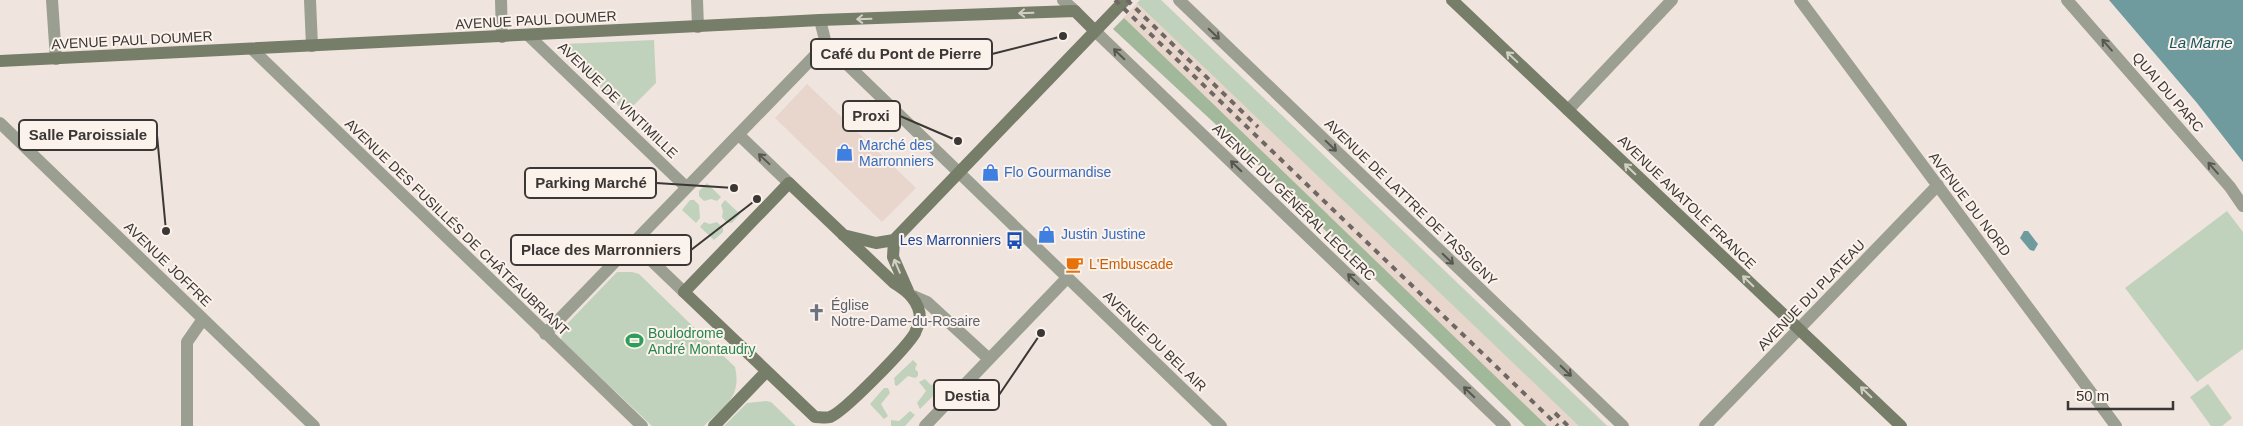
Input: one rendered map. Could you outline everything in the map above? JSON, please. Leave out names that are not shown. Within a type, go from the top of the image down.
[{"type":"street","points":[[52,0],[56,59]]},
{"type":"street","points":[[310,0],[312,46]]},
{"type":"street","points":[[501,0],[502,36]]},
{"type":"street","points":[[697,0],[698,26]]},
{"type":"street","name":"AVENUE DU GÉNÉRAL LECLERC","points":[[1063,0],[1504,426]]},
{"type":"street","points":[[843,236],[876,243],[894,240],[1125,0]]},
{"type":"street","name":"AVENUE DE LATTRE DE TASSIGNY","points":[[1179,0],[1623,426]]},
{"type":"street","name":"AVENUE ANATOLE FRANCE","points":[[1452,0],[1902,426]]},
{"type":"street","points":[[1568,110],[1672,0]]},
{"type":"street","name":"AVENUE DU NORD","points":[[1800,0],[2116,426]]},
{"type":"street","name":"QUAI DU PARC","points":[[2067,0],[2230,187],[2243,206]]},
{"type":"street","name":"AVENUE PAUL DOUMER","points":[[0,61],[820,20],[1075,11]]},
{"type":"street","points":[[545,334],[826,44],[820,20]]},
{"type":"street","name":"AVENUE DE VINTIMILLE","points":[[528,35],[686,187]]},
{"type":"street","name":"AVENUE DU BEL AIR","points":[[826,44],[1221,426]]},
{"type":"street","name":"AVENUE DES FUSILLÉS DE CHÂTEAUBRIANT","points":[[252,49],[642,426]]},
{"type":"street","name":"AVENUE JOFFRE","points":[[0,123],[314,426]]},
{"type":"street","points":[[738,135],[894,283],[927,302],[988,359]]},
{"type":"street","points":[[684,292],[789,183]]},
{"type":"street","name":"AVENUE DU PLATEAU","points":[[1705,426],[1938,185]]},
{"type":"street","points":[[633,243],[819,422],[844,407],[915,334],[920,318],[893,257],[894,240]]},
{"type":"street","points":[[930,424],[988,359],[1068,277]]},
{"type":"street","points":[[187,426],[187,342],[203,319]]},
{"type":"street","points":[[714,426],[766,372]]},
{"type":"shaded area","points":[[1140,0],[1161,0],[1608,426],[1525,426],[1238,145],[1113,29]]},
{"type":"shaded area","name":"Marché des Marronniers","points":[[807,84],[916,188],[882,222],[775,118]]},
{"type":"green space","points":[[1140,0],[1161,0],[1607,426],[1579,426],[1137,3]]},
{"type":"green space","points":[[1124,18],[1547,426],[1525,426],[1238,145],[1113,29]]},
{"type":"green space","points":[[654,40],[656,83],[626,113],[561,49],[564,44]]},
{"type":"green space","points":[[707,183],[721,197],[717,201],[711,199],[704,201],[699,196],[699,191]]},
{"type":"green space","points":[[690,200],[694,200],[699,205],[700,218],[696,223],[682,210]]},
{"type":"green space","points":[[725,200],[740,214],[732,223],[727,223],[722,217],[721,205]]},
{"type":"green space","points":[[2227,211],[2243,232],[2243,349],[2197,382],[2125,288]]},
{"type":"green space","points":[[704,222],[710,224],[717,222],[723,228],[723,232],[714,240],[700,227]]},
{"type":"green space","points":[[617,272],[639,274],[735,367],[736,386],[734,394],[730,401],[704,426],[652,426],[561,340],[565,326]]},
{"type":"green space","points":[[913,360],[917,364],[915,369],[918,372],[918,376],[915,378],[908,376],[897,386],[895,385],[894,378]]},
{"type":"green space","points":[[925,379],[931,385],[939,383],[941,388],[920,409],[917,403],[926,391],[919,382]]},
{"type":"green space","points":[[2208,384],[2232,418],[2222,426],[2211,426],[2190,397]]},
{"type":"green space","points":[[884,388],[888,388],[890,393],[881,404],[888,416],[884,419],[870,404]]},
{"type":"green space","points":[[771,402],[796,426],[724,426],[747,403]]},
{"type":"green space","points":[[910,411],[915,415],[905,426],[891,426],[891,420],[899,421]]},
{"type":"water","name":"La Marne","points":[[2109,0],[2243,0],[2243,162],[2197,103]]},
{"type":"water","points":[[2024,231],[2028,231],[2038,244],[2034,251],[2030,250],[2020,238]]},
{"type":"railway","points":[[1115,0],[1558,426]]},
{"type":"railway","points":[[1127,0],[1258,127]]},
{"type":"railway","points":[[1555,413],[1568,426]]},
{"type":"place","name":"Café du Pont de Pierre","points":[[1063,36]]},
{"type":"place","name":"Proxi","points":[[958,141]]},
{"type":"place","name":"Marché des Marronniers","points":[[845,153]]},
{"type":"place","name":"Flo Gourmandise","points":[[990,172]]},
{"type":"place","name":"Parking Marché","points":[[734,188]]},
{"type":"place","name":"Place des Marronniers","points":[[757,199]]},
{"type":"place","name":"Salle Paroissiale","points":[[166,231]]},
{"type":"place","name":"Justin Justine","points":[[1047,234]]},
{"type":"place","name":"Les Marronniers","points":[[1015,240]]},
{"type":"place","name":"L'Embuscade","points":[[1075,264]]},
{"type":"place","name":"Église Notre-Dame-du-Rosaire","points":[[817,313]]},
{"type":"place","name":"Destia","points":[[1041,333]]},
{"type":"place","name":"Boulodrome André Montaudry","points":[[634,341]]}]
